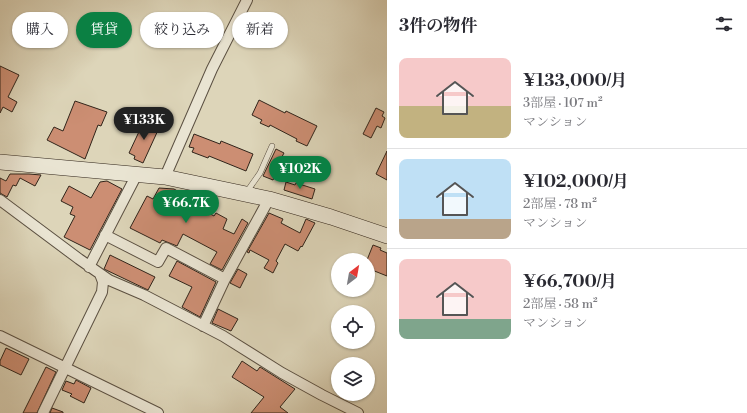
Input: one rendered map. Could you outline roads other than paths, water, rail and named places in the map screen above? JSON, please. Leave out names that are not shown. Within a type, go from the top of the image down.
[{"type":"street","points":[[165,177],[212,69],[247,0]]},
{"type":"street","points":[[0,162],[165,177],[269,199],[331,217],[387,236]]},
{"type":"street","points":[[89,267],[137,174]]},
{"type":"street","points":[[203,326],[225,279],[269,199]]},
{"type":"street","points":[[0,200],[89,267],[109,280],[144,295],[223,336],[282,373],[358,413]]},
{"type":"street","points":[[105,236],[158,262],[166,248],[225,279]]},
{"type":"street","points":[[43,413],[64,367],[102,292],[103,282],[100,274]]},
{"type":"street","points":[[0,336],[158,413]]},
{"type":"lane","points":[[246,194],[260,173],[272,146]]}]
